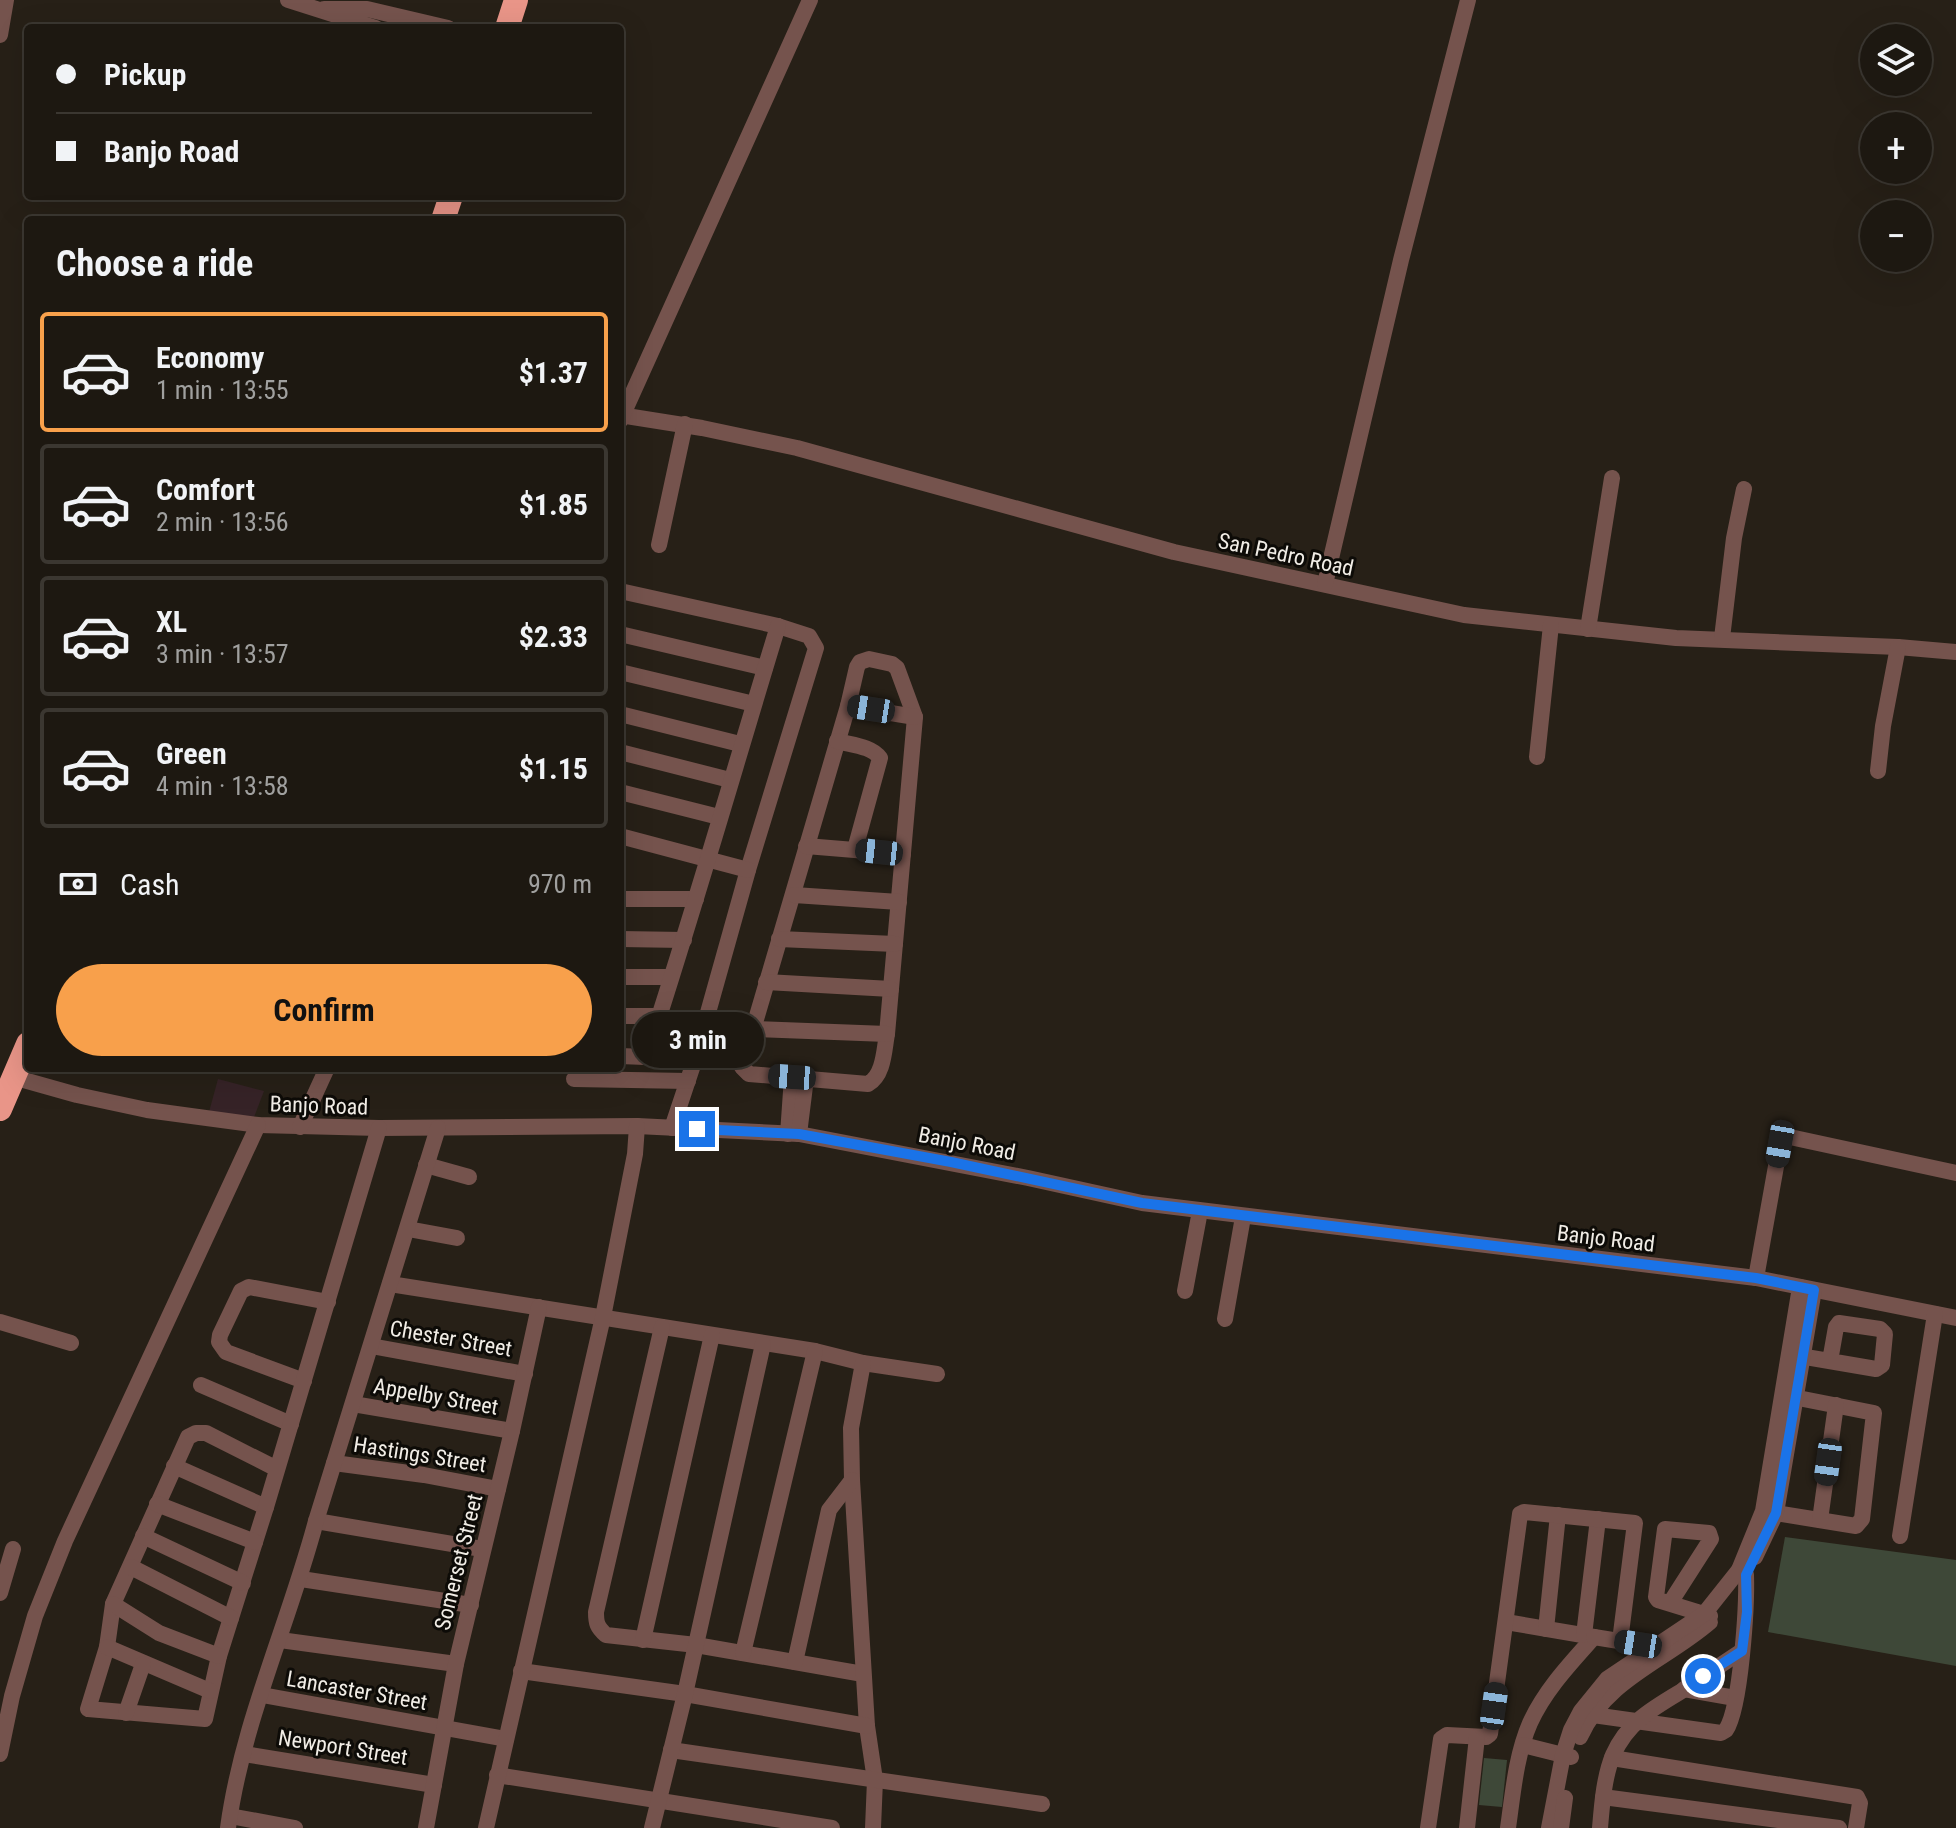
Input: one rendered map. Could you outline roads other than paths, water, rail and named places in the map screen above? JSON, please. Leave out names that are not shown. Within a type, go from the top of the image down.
[{"type":"highway","points":[[508,24],[516,0]]},
{"type":"highway","points":[[0,1109],[8,1080],[24,1051]]},
{"type":"street","points":[[0,35],[6,0]]},
{"type":"street","points":[[288,0],[369,21],[403,24]]},
{"type":"street","points":[[624,410],[810,0]]},
{"type":"street","points":[[1325,584],[1397,275],[1468,0]]},
{"type":"street","name":"San Pedro Road","points":[[624,417],[685,424],[797,448],[1174,552],[1464,615],[1676,638],[1956,652]]},
{"type":"street","points":[[659,545],[685,424]]},
{"type":"street","points":[[1588,629],[1612,478]]},
{"type":"street","points":[[1722,638],[1734,538],[1744,489]]},
{"type":"street","points":[[624,592],[778,626],[809,636],[816,648],[672,1128]]},
{"type":"street","points":[[1537,757],[1551,625]]},
{"type":"street","points":[[646,1057],[709,860],[740,744],[778,626]]},
{"type":"street","points":[[624,635],[765,668]]},
{"type":"street","points":[[1878,771],[1898,647]]},
{"type":"street","points":[[869,659],[897,668],[915,717],[887,1034],[875,1080],[868,1084],[749,1074],[742,1067],[848,706],[857,667],[860,662],[869,659]]},
{"type":"street","points":[[624,673],[754,704]]},
{"type":"street","points":[[848,706],[915,717]]},
{"type":"street","points":[[624,715],[740,744]]},
{"type":"street","points":[[837,741],[870,749],[880,758],[855,849]]},
{"type":"street","points":[[624,753],[730,780]]},
{"type":"street","points":[[624,793],[719,817]]},
{"type":"street","points":[[624,837],[748,870]]},
{"type":"street","points":[[806,846],[903,854]]},
{"type":"street","points":[[794,895],[899,902]]},
{"type":"street","points":[[624,899],[696,899]]},
{"type":"street","points":[[624,939],[684,940]]},
{"type":"street","points":[[779,939],[895,944]]},
{"type":"street","points":[[624,977],[671,977]]},
{"type":"street","points":[[766,982],[891,989]]},
{"type":"street","points":[[624,1016],[659,1016]]},
{"type":"street","points":[[754,1029],[887,1034]]},
{"type":"street","points":[[624,1056],[695,1059]]},
{"type":"street","points":[[300,1127],[325,1072]]},
{"type":"street","points":[[794,1134],[799,1077]]},
{"type":"street","points":[[574,1079],[688,1081]]},
{"type":"street","name":"Banjo Road","points":[[8,1080],[147,1110],[258,1125],[379,1128],[637,1126],[794,1134],[999,1172],[1142,1203],[1756,1278],[1956,1318]]},
{"type":"street","points":[[0,1754],[12,1696],[35,1616],[65,1541],[258,1125]]},
{"type":"street","points":[[486,1828],[603,1317],[635,1154],[637,1126]]},
{"type":"street","points":[[277,1469],[206,1433],[188,1437],[113,1604],[107,1647],[88,1709],[205,1719],[219,1656],[243,1583],[379,1128]]},
{"type":"street","points":[[295,1828],[229,1822],[244,1754],[301,1579],[316,1521],[438,1128]]},
{"type":"street","points":[[1756,1278],[1780,1144],[1785,1138],[1956,1173]]},
{"type":"street","points":[[426,1165],[469,1177]]},
{"type":"street","points":[[1185,1291],[1200,1211]]},
{"type":"street","points":[[1225,1319],[1243,1217]]},
{"type":"street","points":[[408,1229],[457,1238]]},
{"type":"street","points":[[390,1284],[815,1351],[863,1363],[937,1374]]},
{"type":"street","points":[[304,1381],[226,1352],[219,1342],[220,1335],[241,1291],[249,1287],[328,1302]]},
{"type":"street","points":[[1555,1828],[1567,1756],[1586,1714],[1663,1648],[1691,1638],[1743,1573],[1770,1512],[1807,1288]]},
{"type":"street","name":"Somerset Street","points":[[426,1828],[456,1664],[539,1307]]},
{"type":"street","points":[[1900,1536],[1935,1314]]},
{"type":"street","points":[[0,1322],[71,1343]]},
{"type":"street","points":[[662,1327],[596,1623],[606,1635],[696,1645],[863,1674]]},
{"type":"street","points":[[643,1640],[712,1335]]},
{"type":"street","points":[[652,1828],[763,1344]]},
{"type":"street","name":"Chester Street","points":[[371,1346],[525,1374]]},
{"type":"street","points":[[1797,1346],[1830,1361]]},
{"type":"street","points":[[743,1653],[815,1351]]},
{"type":"street","points":[[863,1363],[851,1428],[852,1480],[863,1674],[875,1780],[873,1828]]},
{"type":"street","points":[[201,1385],[291,1424]]},
{"type":"street","points":[[1770,1512],[1856,1526],[1862,1519],[1876,1416],[1871,1411],[1789,1396]]},
{"type":"street","name":"Appelby Street","points":[[353,1404],[512,1431]]},
{"type":"street","points":[[1820,1520],[1836,1405]]},
{"type":"street","name":"Hastings Street","points":[[334,1463],[498,1489]]},
{"type":"street","points":[[174,1466],[266,1507]]},
{"type":"street","points":[[795,1662],[829,1510],[852,1480]]},
{"type":"street","points":[[157,1504],[255,1542]]},
{"type":"street","points":[[1428,1828],[1441,1739],[1447,1735],[1486,1737],[1490,1734],[1518,1517],[1524,1512],[1635,1523],[1620,1641]]},
{"type":"street","points":[[1546,1629],[1558,1515]]},
{"type":"street","points":[[1508,1828],[1529,1724],[1542,1700],[1589,1636],[1598,1519]]},
{"type":"street","points":[[316,1521],[482,1549]]},
{"type":"street","points":[[1670,1603],[1700,1561],[1711,1539],[1709,1533],[1669,1527],[1663,1532],[1656,1597],[1670,1603],[1710,1616]]},
{"type":"street","points":[[143,1536],[243,1583]]},
{"type":"street","points":[[0,1593],[13,1549]]},
{"type":"street","points":[[131,1567],[231,1618]]},
{"type":"street","points":[[1586,1714],[1721,1733],[1730,1725],[1747,1612],[1743,1573]]},
{"type":"street","points":[[301,1579],[471,1605]]},
{"type":"street","points":[[113,1604],[159,1633],[219,1656]]},
{"type":"street","points":[[1506,1622],[1663,1648]]},
{"type":"street","points":[[280,1640],[456,1664]]},
{"type":"street","points":[[107,1647],[210,1691]]},
{"type":"street","points":[[1600,1828],[1603,1797],[1612,1758],[1620,1740],[1654,1705],[1742,1651]]},
{"type":"street","points":[[126,1713],[143,1664]]},
{"type":"street","points":[[521,1671],[685,1694],[867,1726]]},
{"type":"street","points":[[1684,1689],[1735,1698]]},
{"type":"street","name":"Lancaster Street","points":[[262,1695],[506,1739]]},
{"type":"street","points":[[1467,1828],[1477,1737]]},
{"type":"street","points":[[1523,1745],[1567,1756]]},
{"type":"street","points":[[671,1750],[1042,1804]]},
{"type":"street","name":"Newport Street","points":[[244,1754],[434,1785]]},
{"type":"street","points":[[1612,1758],[1857,1797],[1860,1803],[1856,1828]]},
{"type":"street","points":[[497,1775],[832,1828]]},
{"type":"street","points":[[1603,1797],[1839,1828]]}]
